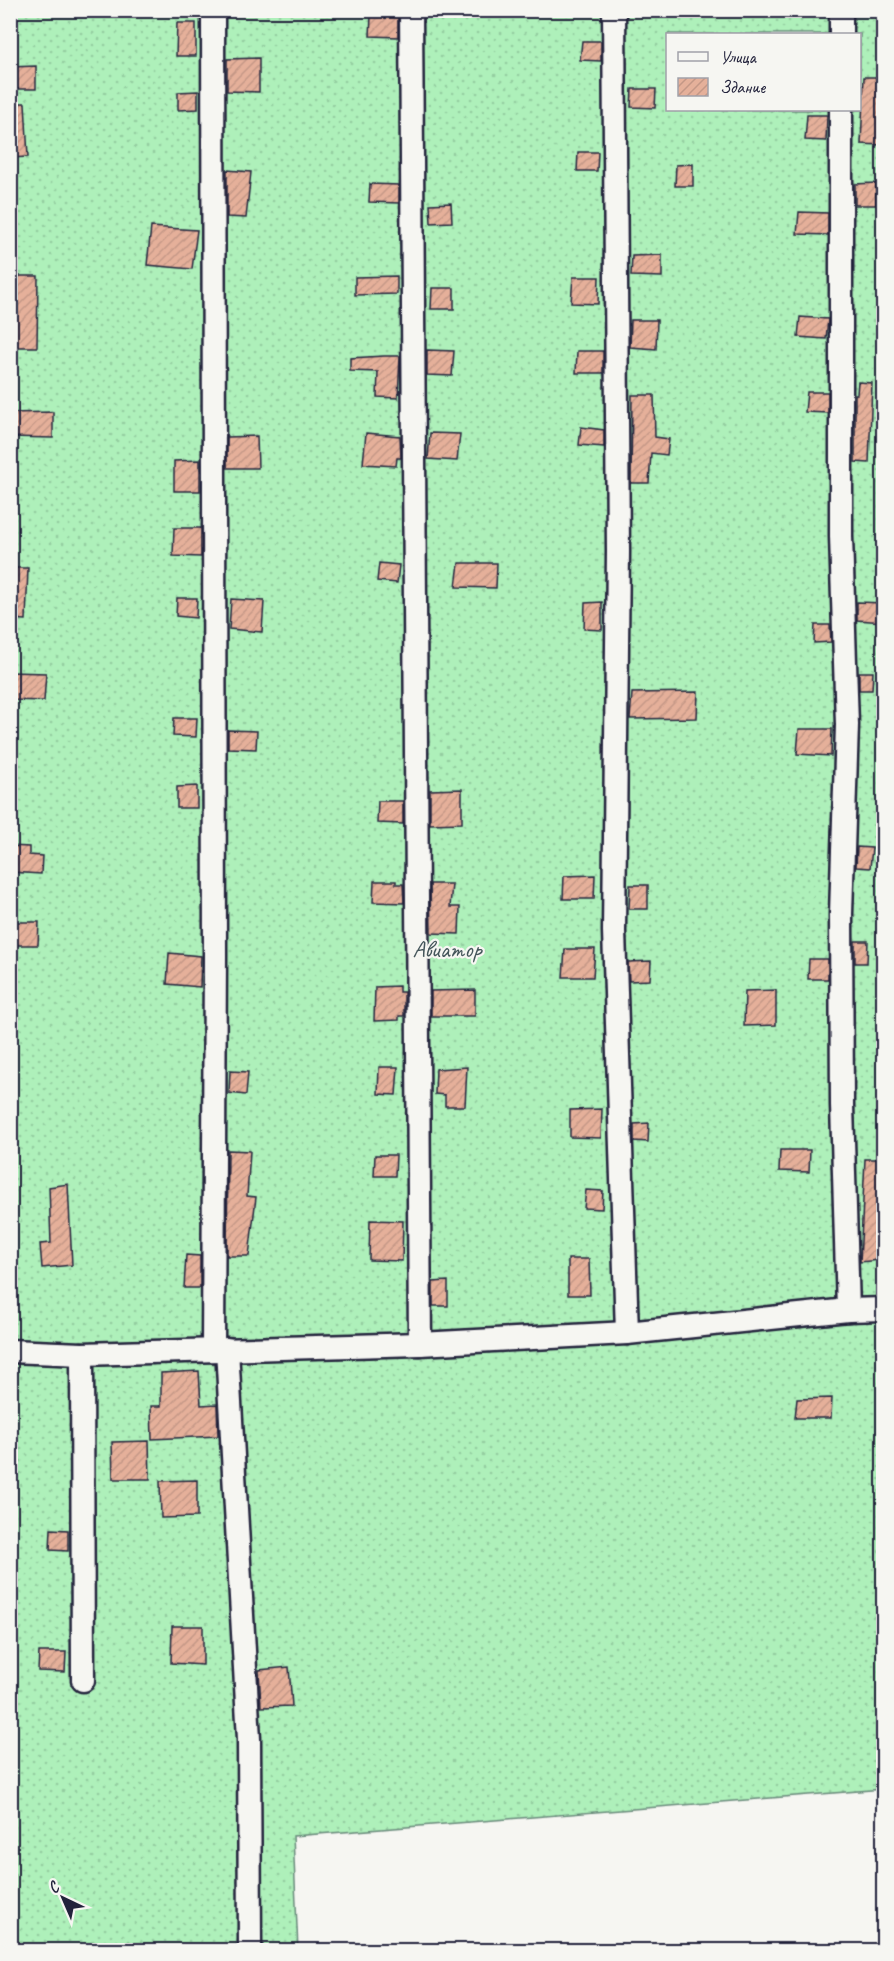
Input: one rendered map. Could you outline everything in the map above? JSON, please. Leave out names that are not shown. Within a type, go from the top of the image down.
[{"type":"street","points":[[213,10],[215,956],[220,1350],[249,1740],[250,1945]]},
{"type":"street","points":[[411,10],[420,1344]]},
{"type":"street","points":[[614,10],[618,551],[614,931],[627,1333]]},
{"type":"street","points":[[841,10],[841,33]]},
{"type":"street","points":[[841,111],[841,536],[847,725],[841,914],[842,1105],[848,1310]]},
{"type":"street","points":[[10,1351],[82,1354],[420,1344],[627,1333],[848,1310],[884,1309]]},
{"type":"street","points":[[82,1354],[83,1680]]},
{"type":"green space","name":"Авиатор","points":[[11,11],[883,11],[883,1789],[293,1836],[298,1950],[11,1950]]},
{"type":"building","points":[[371,16],[398,16],[398,37],[370,36]]},
{"type":"building","points":[[177,23],[196,23],[196,56],[176,56]]},
{"type":"building","points":[[582,41],[601,41],[601,61],[580,60]]},
{"type":"building","points":[[259,58],[259,92],[227,91],[227,59]]},
{"type":"building","points":[[36,66],[36,89],[10,89],[10,67]]},
{"type":"building","points":[[864,77],[884,77],[881,145],[861,144]]},
{"type":"building","points":[[632,89],[656,89],[655,108],[631,107]]},
{"type":"building","points":[[198,91],[198,109],[178,110],[178,92]]},
{"type":"building","points":[[10,103],[25,103],[28,157],[10,158]]},
{"type":"building","points":[[807,115],[827,115],[826,141],[805,140]]},
{"type":"building","points":[[578,152],[598,152],[597,171],[577,171]]},
{"type":"building","points":[[693,164],[693,186],[675,186],[676,165]]},
{"type":"building","points":[[227,170],[251,172],[246,218],[227,217]]},
{"type":"building","points":[[876,183],[876,205],[855,205],[855,184]]},
{"type":"building","points":[[370,184],[399,185],[399,203],[369,202]]},
{"type":"building","points":[[451,203],[452,222],[431,223],[430,204]]},
{"type":"building","points":[[799,212],[828,213],[828,235],[797,234]]},
{"type":"building","points":[[151,227],[197,230],[192,269],[147,265]]},
{"type":"building","points":[[662,255],[662,277],[631,276],[632,256]]},
{"type":"building","points":[[10,276],[38,276],[37,347],[10,347]]},
{"type":"building","points":[[397,276],[397,294],[355,295],[355,277]]},
{"type":"building","points":[[573,277],[599,277],[598,304],[571,303]]},
{"type":"building","points":[[432,288],[454,288],[454,309],[431,309]]},
{"type":"building","points":[[800,317],[828,319],[826,339],[798,337]]},
{"type":"building","points":[[631,320],[657,320],[656,349],[630,347]]},
{"type":"building","points":[[427,350],[454,351],[452,376],[427,375]]},
{"type":"building","points":[[577,351],[603,351],[603,373],[576,373]]},
{"type":"building","points":[[400,356],[398,398],[377,397],[378,372],[350,371],[350,358]]},
{"type":"building","points":[[858,382],[872,383],[869,463],[855,462],[855,394],[857,394]]},
{"type":"building","points":[[807,392],[828,392],[828,413],[805,412]]},
{"type":"building","points":[[632,395],[654,395],[655,437],[669,439],[667,455],[651,453],[649,483],[631,483]]},
{"type":"building","points":[[53,412],[53,438],[10,437],[10,413]]},
{"type":"building","points":[[581,427],[604,430],[604,447],[579,445]]},
{"type":"building","points":[[366,433],[400,436],[401,458],[397,458],[396,466],[363,464]]},
{"type":"building","points":[[430,433],[460,434],[457,461],[428,459]]},
{"type":"building","points":[[257,436],[258,468],[227,468],[227,437]]},
{"type":"building","points":[[200,460],[200,491],[174,491],[174,461]]},
{"type":"building","points":[[174,528],[201,528],[201,557],[173,556]]},
{"type":"building","points":[[379,563],[399,565],[397,583],[377,581]]},
{"type":"building","points":[[459,563],[497,563],[496,588],[456,587]]},
{"type":"building","points":[[10,568],[28,568],[26,620],[10,619]]},
{"type":"building","points":[[177,598],[197,598],[196,618],[176,616]]},
{"type":"building","points":[[231,599],[264,601],[262,632],[229,629]]},
{"type":"building","points":[[602,602],[602,630],[584,629],[585,603]]},
{"type":"building","points":[[857,602],[884,603],[884,622],[857,620]]},
{"type":"building","points":[[815,625],[830,625],[831,642],[814,643]]},
{"type":"building","points":[[10,672],[46,673],[44,701],[10,700]]},
{"type":"building","points":[[859,672],[873,672],[872,690],[859,690]]},
{"type":"building","points":[[698,692],[697,718],[630,719],[632,693]]},
{"type":"building","points":[[174,718],[197,718],[196,737],[173,736]]},
{"type":"building","points":[[799,729],[832,729],[831,756],[797,754]]},
{"type":"building","points":[[228,730],[257,731],[256,749],[228,748]]},
{"type":"building","points":[[197,786],[197,808],[177,808],[177,787]]},
{"type":"building","points":[[462,789],[462,823],[430,824],[430,790]]},
{"type":"building","points":[[378,801],[403,801],[403,824],[377,823]]},
{"type":"building","points":[[10,846],[29,847],[29,855],[42,856],[41,874],[10,872]]},
{"type":"building","points":[[857,847],[872,848],[870,868],[856,867]]},
{"type":"building","points":[[595,875],[594,899],[563,899],[564,876]]},
{"type":"building","points":[[374,881],[396,881],[396,884],[403,884],[404,903],[373,902]]},
{"type":"building","points":[[430,884],[452,884],[450,907],[460,907],[459,934],[431,933]]},
{"type":"building","points":[[630,885],[648,885],[648,909],[629,909]]},
{"type":"building","points":[[10,922],[39,922],[38,945],[10,945]]},
{"type":"building","points":[[855,941],[868,941],[867,963],[855,963]]},
{"type":"building","points":[[565,949],[595,949],[593,977],[563,977]]},
{"type":"building","points":[[169,953],[201,956],[200,987],[167,984]]},
{"type":"building","points":[[809,959],[828,959],[828,979],[808,979]]},
{"type":"building","points":[[651,961],[650,980],[629,981],[628,962]]},
{"type":"building","points":[[399,986],[399,992],[404,992],[404,1016],[399,1016],[399,1020],[374,1021],[375,987]]},
{"type":"building","points":[[475,990],[475,1016],[431,1016],[431,991]]},
{"type":"building","points":[[776,990],[776,1025],[744,1026],[745,991]]},
{"type":"building","points":[[379,1067],[398,1067],[396,1095],[378,1094]]},
{"type":"building","points":[[467,1067],[465,1106],[445,1106],[445,1095],[435,1094],[436,1069]]},
{"type":"building","points":[[230,1071],[248,1072],[246,1095],[229,1093]]},
{"type":"building","points":[[602,1109],[601,1138],[570,1137],[570,1110]]},
{"type":"building","points":[[649,1123],[648,1142],[634,1141],[634,1124]]},
{"type":"building","points":[[228,1150],[250,1151],[247,1196],[256,1197],[249,1256],[227,1256]]},
{"type":"building","points":[[780,1150],[810,1150],[809,1172],[779,1171]]},
{"type":"building","points":[[375,1155],[396,1155],[395,1176],[374,1176]]},
{"type":"building","points":[[865,1159],[884,1159],[884,1215],[876,1215],[879,1260],[860,1262]]},
{"type":"building","points":[[68,1184],[72,1265],[42,1268],[40,1244],[51,1243],[49,1187]]},
{"type":"building","points":[[586,1190],[603,1191],[602,1209],[584,1208]]},
{"type":"building","points":[[370,1220],[403,1221],[402,1261],[369,1260]]},
{"type":"building","points":[[186,1255],[200,1256],[200,1288],[184,1288]]},
{"type":"building","points":[[568,1259],[589,1259],[590,1295],[568,1295]]},
{"type":"building","points":[[448,1281],[448,1306],[433,1306],[433,1282]]},
{"type":"building","points":[[199,1371],[201,1405],[217,1404],[218,1436],[152,1439],[151,1406],[161,1406],[161,1373]]},
{"type":"building","points":[[832,1398],[831,1418],[795,1418],[797,1399]]},
{"type":"building","points":[[149,1441],[150,1479],[113,1479],[112,1442]]},
{"type":"building","points":[[197,1480],[197,1517],[161,1518],[160,1481]]},
{"type":"building","points":[[51,1529],[68,1530],[68,1551],[50,1550]]},
{"type":"building","points":[[172,1626],[203,1626],[203,1665],[171,1663]]},
{"type":"building","points":[[39,1652],[66,1652],[65,1672],[38,1671]]},
{"type":"building","points":[[289,1667],[292,1706],[261,1707],[259,1670]]}]
